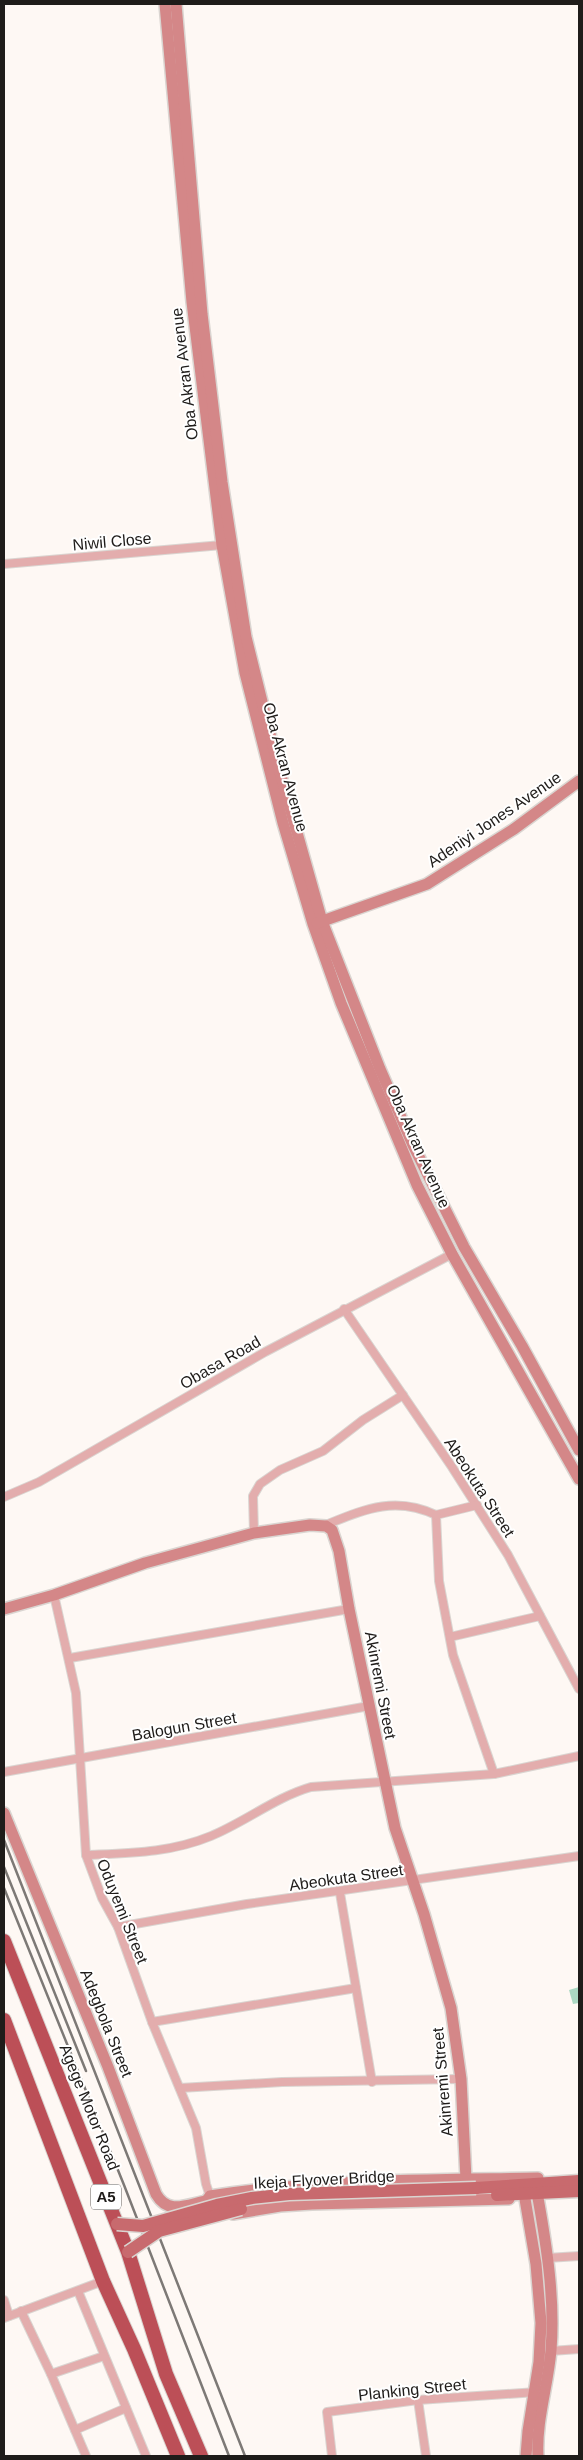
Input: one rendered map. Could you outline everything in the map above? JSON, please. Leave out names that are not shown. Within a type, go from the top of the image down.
[{"type":"highway","name":"Agege Motor Road","points":[[4,1941],[128,2252],[166,2374],[201,2456]]},
{"type":"highway","name":"A5","points":[[4,2020],[103,2281],[134,2348],[178,2456]]},
{"type":"main road","name":"Oba Akran Avenue","points":[[165,4],[192,302],[222,545],[245,673],[283,823],[368,1072],[417,1185],[452,1254],[579,1479]]},
{"type":"main road","name":"Oba Akran Avenue","points":[[176,4],[202,314],[231,544],[257,684],[318,922],[413,1146],[464,1247],[522,1346],[579,1450]]},
{"type":"main road","name":"Adeniyi Jones Avenue","points":[[318,922],[426,884],[500,838],[579,781]]},
{"type":"main road","points":[[4,1609],[54,1595],[145,1563],[254,1533],[323,1526]]},
{"type":"main road","name":"Akinremi Street","points":[[323,1526],[332,1530],[336,1538],[384,1783],[412,1882],[446,1985],[461,2079],[466,2179]]},
{"type":"main road","name":"Adegbola Street","points":[[4,1813],[108,2067],[156,2194],[161,2203],[170,2208],[208,2199]]},
{"type":"main road","points":[[579,2177],[466,2179],[278,2187],[208,2199],[205,2208],[211,2220],[280,2206],[419,2200],[525,2199],[579,2195]]},
{"type":"main road","points":[[477,2192],[579,2182]]},
{"type":"main road","points":[[477,2192],[579,2191]]},
{"type":"main road","name":"Ikeja Flyover Bridge","points":[[117,2224],[142,2226],[217,2205],[252,2198],[289,2194],[477,2192]]},
{"type":"main road","name":"Ikeja Flyover Bridge","points":[[128,2252],[159,2231],[175,2225],[255,2206],[292,2201],[477,2192]]},
{"type":"main road","points":[[526,2456],[539,2393],[551,2351],[552,2299],[538,2198]]},
{"type":"main road","points":[[525,2199],[540,2300],[538,2456]]},
{"type":"street","name":"Niwil Close","points":[[4,564],[222,545]]},
{"type":"street","name":"Obasa Road","points":[[4,1496],[39,1482],[257,1357],[344,1309],[452,1254]]},
{"type":"street","name":"Abeokuta Street","points":[[344,1309],[477,1505],[508,1555],[579,1689]]},
{"type":"street","points":[[254,1533],[252,1496],[260,1484],[280,1470],[323,1451],[363,1420],[403,1395]]},
{"type":"street","points":[[323,1526],[365,1510],[401,1504],[422,1508],[436,1514],[477,1505]]},
{"type":"street","points":[[436,1514],[439,1581],[453,1655],[494,1774]]},
{"type":"street","name":"Oduyemi Street","points":[[54,1595],[70,1658],[76,1693],[82,1759],[86,1855],[102,1898],[118,1927],[152,2022],[196,2128],[208,2199]]},
{"type":"street","points":[[70,1658],[349,1609]]},
{"type":"street","points":[[450,1637],[540,1616]]},
{"type":"street","name":"Balogun Street","points":[[4,1772],[369,1706]]},
{"type":"street","points":[[86,1855],[170,1850],[212,1836],[302,1790],[321,1785],[384,1783],[494,1774],[579,1756]]},
{"type":"street","name":"Abeokuta Street","points":[[118,1927],[247,1904],[340,1893],[579,1856]]},
{"type":"street","points":[[340,1893],[372,2082]]},
{"type":"street","points":[[152,2022],[356,1988]]},
{"type":"street","points":[[180,2088],[282,2082],[372,2082],[461,2079]]},
{"type":"street","points":[[547,2258],[579,2256]]},
{"type":"street","points":[[4,2300],[7,2317],[103,2281]]},
{"type":"street","points":[[78,2291],[146,2456]]},
{"type":"street","points":[[21,2311],[51,2374],[86,2456]]},
{"type":"street","points":[[551,2351],[579,2349]]},
{"type":"street","points":[[51,2374],[104,2356]]},
{"type":"street","name":"Planking Street","points":[[332,2456],[327,2412],[418,2400],[539,2393]]},
{"type":"street","points":[[418,2400],[426,2456]]},
{"type":"street","points":[[75,2430],[126,2408]]},
{"type":"green space","points":[[579,1987],[579,2003],[573,2004],[569,1990]]},
{"type":"railway","points":[[4,1840],[245,2456]]},
{"type":"railway","points":[[4,1867],[86,2071]]},
{"type":"railway","points":[[4,1888],[124,2185],[229,2456]]}]
